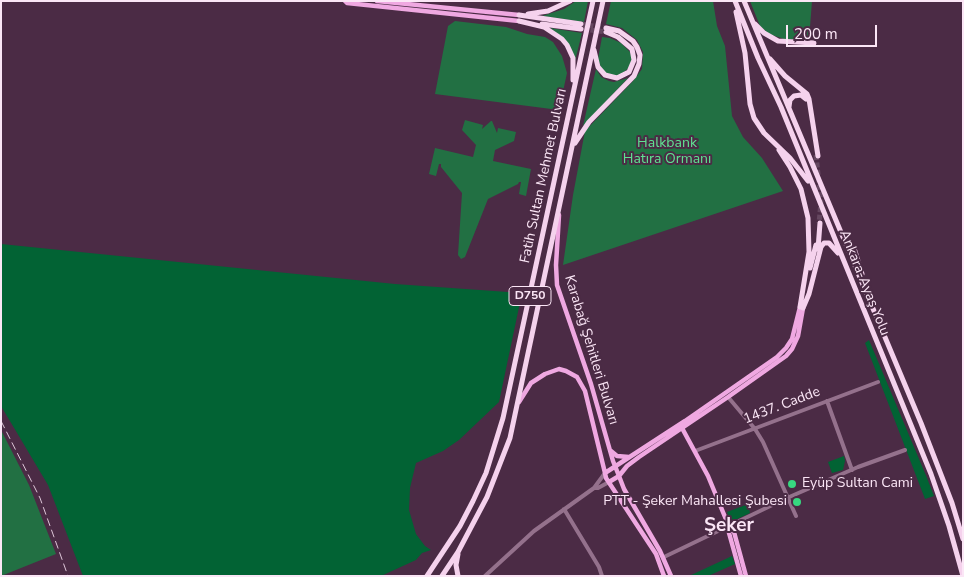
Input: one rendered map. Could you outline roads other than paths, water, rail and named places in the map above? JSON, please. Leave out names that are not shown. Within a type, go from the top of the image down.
[{"type":"highway","points":[[519,18],[548,11],[570,1]]},
{"type":"highway","name":"Fatih Sultan Mehmet Bulvarı","points":[[427,576],[460,526],[473,501],[486,473],[504,418],[593,1]]},
{"type":"highway","name":"Fatih Sultan Mehmet Bulvarı","points":[[442,576],[458,552],[487,497],[510,438],[603,1]]},
{"type":"highway","points":[[734,1],[745,53],[752,112],[759,128],[796,166],[814,190]]},
{"type":"highway","name":"Ankara-Ayaş Yolu","points":[[734,1],[776,97],[931,474],[949,526],[963,576]]},
{"type":"highway","name":"Ankara-Ayaş Yolu","points":[[744,1],[941,475],[963,539]]},
{"type":"highway","points":[[519,18],[581,26]]},
{"type":"highway","points":[[519,18],[557,34],[567,45],[574,65],[573,94]]},
{"type":"highway","points":[[752,20],[764,33],[778,41],[814,43]]},
{"type":"highway","points":[[572,148],[589,122],[634,76],[639,64],[640,55],[637,47],[633,41],[618,31],[606,30],[632,49],[634,60],[629,72],[617,78],[605,75],[598,67],[593,48]]},
{"type":"highway","points":[[766,53],[787,78],[805,92],[809,99],[817,156],[806,98],[799,95],[792,97],[789,110]]},
{"type":"highway","points":[[772,142],[796,179],[808,218],[809,252],[801,307]]},
{"type":"highway","points":[[801,307],[816,246],[819,223]]},
{"type":"highway","points":[[801,307],[808,294],[822,244],[830,244],[841,257]]},
{"type":"highway","points":[[846,245],[856,248],[870,301]]},
{"type":"highway","points":[[458,552],[456,565],[458,576]]},
{"type":"main road","points":[[345,1],[348,3],[519,18]]},
{"type":"main road","points":[[378,1],[491,16]]},
{"type":"main road","name":"Karabağ Şehitleri Bulvarı","points":[[560,208],[556,264],[557,285],[591,384],[615,468],[624,489],[664,557],[671,576]]},
{"type":"main road","points":[[610,482],[620,476],[627,466],[682,428],[784,351],[794,334],[801,307]]},
{"type":"main road","name":"Karabağ Şehitleri Bulvarı","points":[[518,403],[532,383],[545,374],[559,370],[566,371],[577,377],[585,391],[605,473],[654,551],[664,576]]},
{"type":"main road","points":[[605,473],[727,395]]},
{"type":"main road","points":[[682,428],[708,476],[729,528],[741,576]]},
{"type":"main road","points":[[609,448],[617,456],[630,457]]},
{"type":"main road","points":[[729,528],[734,532],[746,576]]},
{"type":"street","name":"1437. Cadde","points":[[694,451],[878,382]]},
{"type":"street","points":[[727,395],[755,429],[769,454],[796,516]]},
{"type":"street","points":[[827,401],[852,470]]},
{"type":"street","points":[[664,557],[729,528],[788,498],[852,470],[905,450]]},
{"type":"street","points":[[484,576],[534,531],[594,488],[605,473]]},
{"type":"street","points":[[594,488],[610,482]]},
{"type":"street","points":[[564,509],[599,567],[602,576]]},
{"type":"tunnel","points":[[581,24],[606,28]]},
{"type":"tunnel","points":[[583,29],[606,32]]},
{"type":"tunnel","points":[[816,155],[821,202],[819,223]]},
{"type":"railway","points":[[1,421],[40,498],[68,576]]},
{"type":"place","name":"Eyüp Sultan Cami","points":[[792,484]]},
{"type":"place","name":"PTT - Şeker Mahallesi Şubesi","points":[[797,502]]},
{"type":"district","name":"Şeker","points":[[729,526]]},
{"type":"park label","name":"Halkbank Hatıra Ormanı","points":[[667,152]]}]
